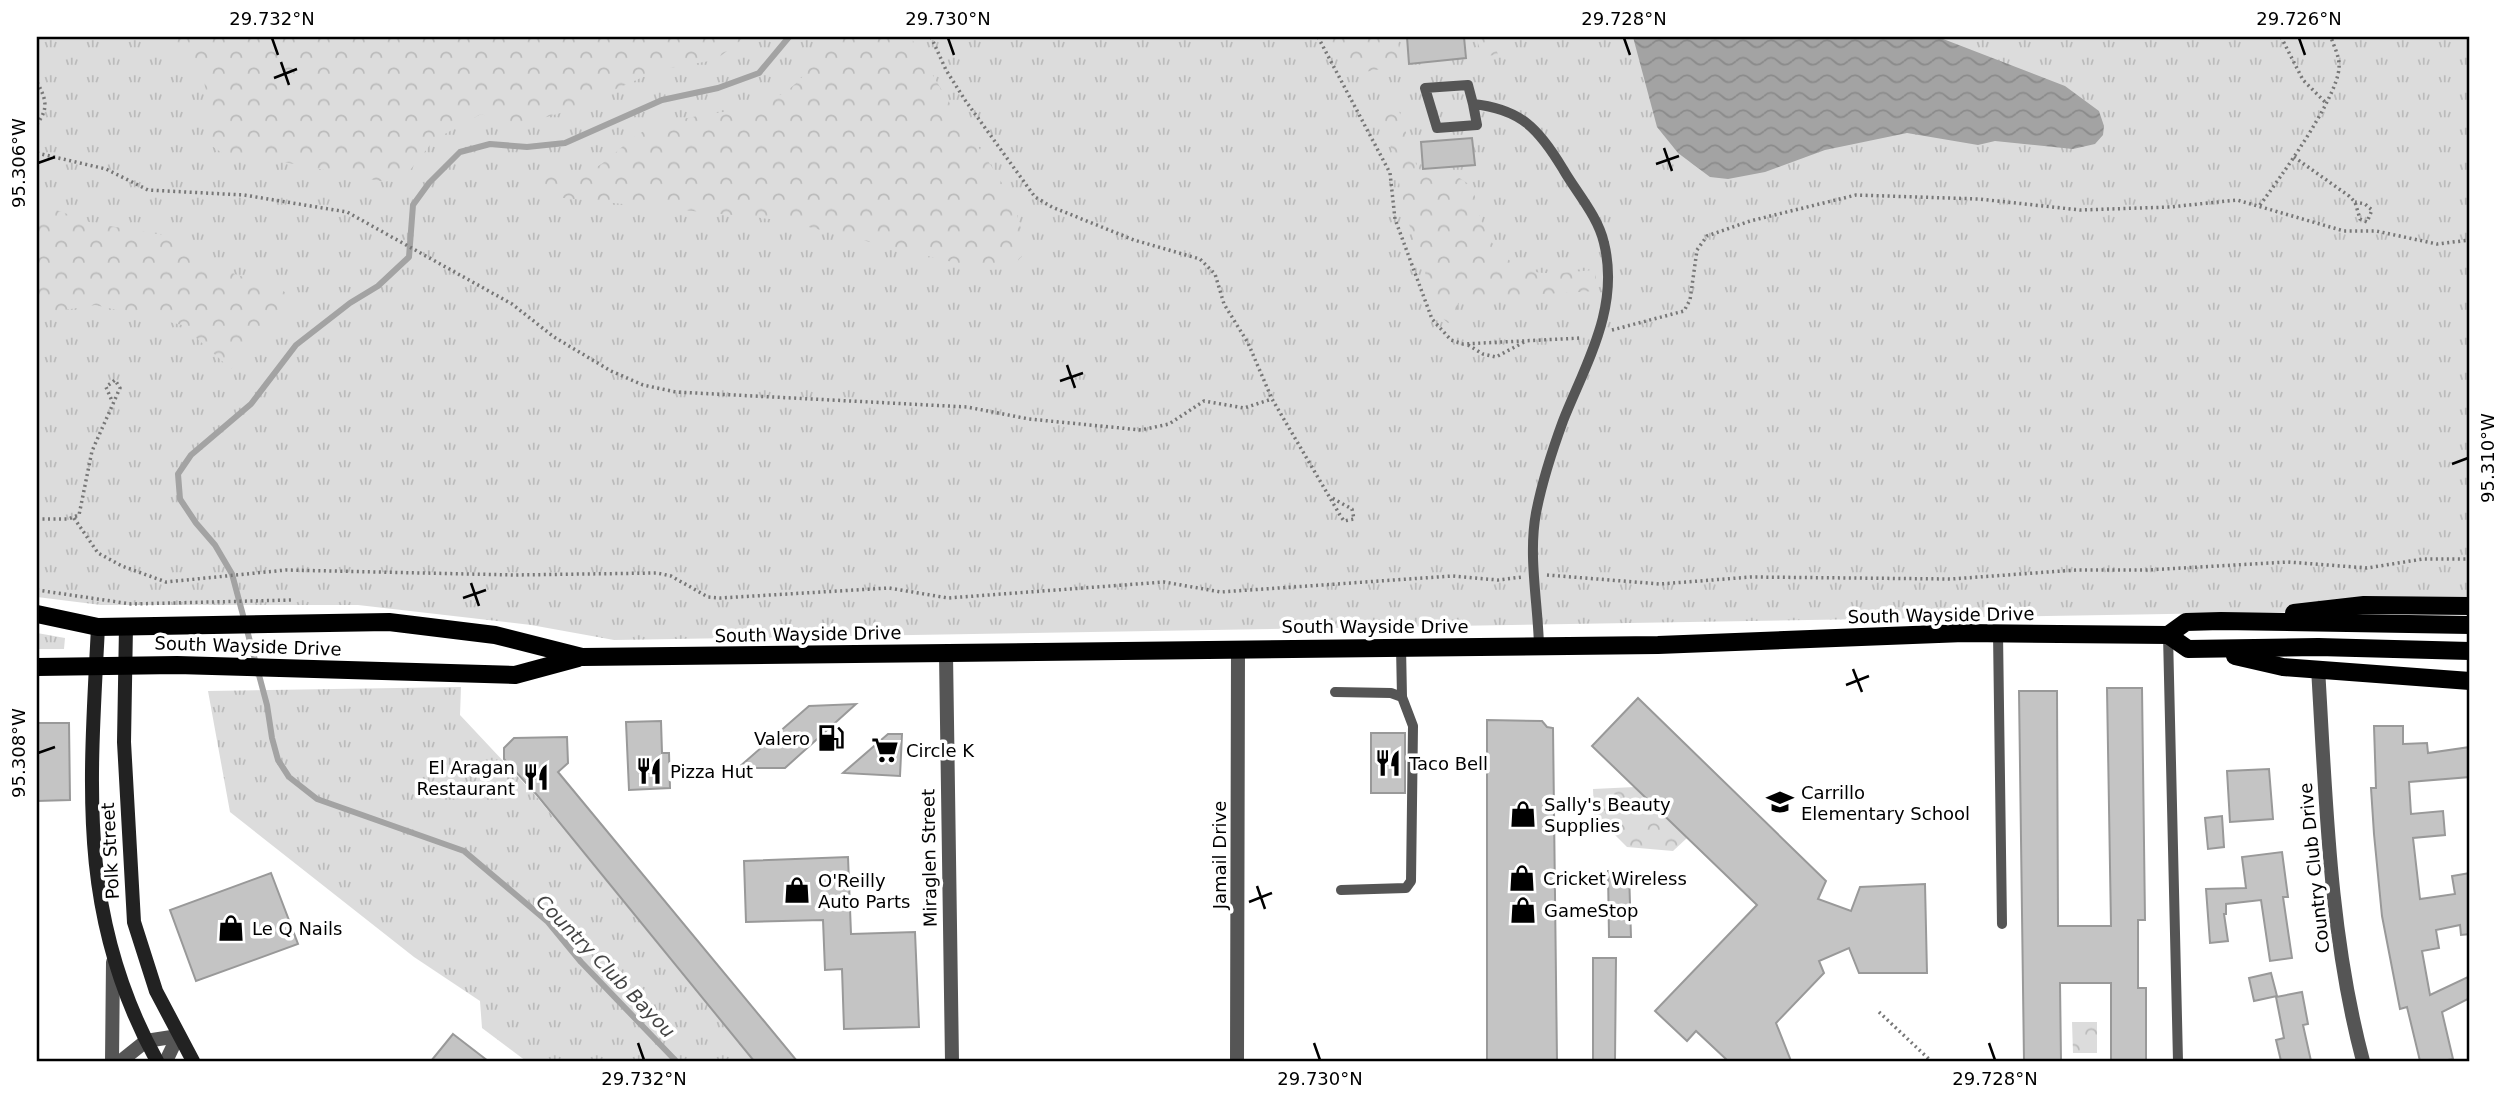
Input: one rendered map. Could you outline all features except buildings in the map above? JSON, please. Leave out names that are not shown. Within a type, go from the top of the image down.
[{"type":"main road","points":[[2221,621],[2364,605],[2470,606]]},
{"type":"main road","name":"South Wayside Drive","points":[[37,614],[98,627],[288,622],[415,625],[495,635],[582,657]]},
{"type":"main road","name":"South Wayside Drive","points":[[2168,635],[2186,622],[2470,625]]},
{"type":"main road","name":"Polk Street","points":[[126,626],[124,742],[134,922],[156,991],[193,1061]]},
{"type":"main road","name":"Polk Street","points":[[98,627],[92,846],[102,919],[113,962],[157,1061]]},
{"type":"main road","name":"South Wayside Drive","points":[[37,667],[126,664],[515,675],[582,657],[1658,645],[1998,633],[2168,635],[2188,649],[2318,647],[2470,652]]},
{"type":"main road","points":[[2207,649],[2283,667],[2470,681]]},
{"type":"street","name":"Jamail Drive","points":[[1237,1061],[1238,648]]},
{"type":"street","name":"Miraglen Street","points":[[946,654],[952,1061]]},
{"type":"street","name":"Country Club Drive","points":[[2318,668],[2325,825],[2337,927],[2363,1061]]},
{"type":"street","points":[[112,1061],[113,962]]},
{"type":"street","points":[[121,1061],[146,1041],[178,1036]]},
{"type":"street","points":[[166,1061],[178,1036]]},
{"type":"lane","points":[[1468,85],[1473,104],[1477,125],[1437,128],[1425,88],[1468,85]]},
{"type":"lane","points":[[1473,104],[1496,106],[1516,114],[1535,129],[1597,223],[1604,241],[1608,275],[1600,335],[1564,420],[1536,515],[1539,646]]},
{"type":"lane","points":[[1998,633],[2002,924]]},
{"type":"lane","points":[[2168,635],[2178,1061]]},
{"type":"lane","points":[[1341,890],[1397,890],[1406,888],[1411,881],[1413,726],[1402,697],[1401,647]]},
{"type":"lane","points":[[1335,692],[1391,693],[1402,697]]},
{"type":"path","points":[[931,37],[965,100],[1035,197],[1052,207],[1134,240],[1200,259],[1209,265],[1215,274],[1224,304],[1248,343],[1272,399],[1344,521],[1354,519],[1352,509],[1332,498]]},
{"type":"path","points":[[1318,37],[1390,173],[1395,219],[1432,319],[1441,332],[1483,354],[1496,357],[1528,340]]},
{"type":"path","points":[[2281,37],[2303,80],[2325,102]]},
{"type":"path","points":[[2260,205],[2294,157],[2325,102],[2340,67],[2331,37]]},
{"type":"path","points":[[37,82],[47,106],[37,124]]},
{"type":"path","points":[[37,153],[97,166],[148,190],[244,195],[337,208],[512,304],[554,337],[611,371],[643,385],[676,391],[967,407],[1030,419],[1141,430],[1169,424],[1204,401],[1244,408],[1272,399]]},
{"type":"path","points":[[2294,157],[2355,202],[2365,204],[2372,210],[2370,219],[2364,223]]},
{"type":"path","points":[[1462,344],[1600,335],[1631,323],[1684,312],[1690,300],[1697,250],[1707,236],[1730,227],[1839,198],[1959,197],[2080,210],[2170,207],[2226,200],[2260,205],[2335,229],[2365,229],[2437,244],[2470,240]]},
{"type":"path","points":[[2355,202],[2365,229]]},
{"type":"path","points":[[74,518],[82,507],[88,465],[112,401],[120,388],[115,380],[106,387],[112,401]]},
{"type":"path","points":[[74,518],[89,542],[108,560],[166,582],[269,572],[514,575],[657,573],[671,576],[708,597],[720,598],[889,588],[948,598],[1164,582],[1220,592],[1452,576],[1498,580],[1536,575],[1660,584],[1751,577],[1951,579],[2076,570],[2225,567],[2288,562],[2367,568],[2423,559],[2470,559]]},
{"type":"path","points":[[37,519],[74,518]]},
{"type":"path","points":[[37,590],[109,599],[109,602],[290,600]]},
{"type":"path","points":[[1879,1012],[1931,1061]]},
{"type":"green space","points":[[37,37],[2470,37],[2470,609],[614,640],[531,625],[358,605],[101,605],[37,597]]},
{"type":"green space","points":[[160,37],[746,37],[715,60],[659,70],[564,112],[519,125],[481,114],[434,140],[407,174],[385,182],[258,157],[225,155],[209,144],[208,101],[203,77]]},
{"type":"green space","points":[[825,37],[911,37],[1013,204],[1025,252],[1011,269],[985,270],[780,220],[544,196],[537,186],[537,175],[575,173],[595,168],[636,136],[651,128],[678,120],[753,106],[774,98],[794,85],[811,66]]},
{"type":"green space","points":[[1329,37],[1397,37],[1402,65],[1354,74],[1346,68]]},
{"type":"green space","points":[[1476,37],[1493,37],[1498,55],[1482,56]]},
{"type":"green space","points":[[1394,95],[1416,164],[1424,176],[1458,177],[1473,187],[1479,214],[1489,238],[1506,258],[1538,272],[1596,270],[1596,291],[1464,299],[1458,303],[1455,320],[1448,323],[1439,315],[1408,221],[1379,97]]},
{"type":"green space","points":[[37,203],[92,223],[175,237],[210,265],[249,279],[271,282],[301,304],[251,344],[231,369],[182,325],[95,305],[59,311],[37,320]]},
{"type":"green space","points":[[37,633],[65,638],[64,649],[37,649]]},
{"type":"green space","points":[[461,687],[460,715],[536,796],[755,1061],[526,1061],[482,1028],[480,1001],[414,957],[230,812],[208,691]]},
{"type":"green space","points":[[1635,787],[1687,838],[1673,851],[1627,847],[1594,814],[1593,789]]},
{"type":"green space","points":[[2072,1022],[2097,1022],[2097,1053],[2073,1053]]},
{"type":"water","points":[[1633,37],[1938,37],[2065,86],[2099,111],[2104,126],[2103,135],[2095,144],[2073,149],[1995,141],[1978,145],[1907,133],[1825,150],[1765,172],[1728,179],[1710,177],[1678,153],[1657,127]]},
{"type":"waterway","name":"Country Club Bayou","points":[[676,1061],[581,962],[548,922],[464,851],[317,799],[289,777],[278,760],[267,705],[232,574],[215,545],[180,499],[178,474],[191,455],[251,404],[296,345],[350,303],[378,286],[409,257],[413,205],[429,183],[460,152],[490,144],[527,147],[565,143],[662,100],[718,88],[759,73],[789,37]]},
{"type":"place","name":"Valero","points":[[831,738]]},
{"type":"place","name":"Circle K","points":[[885,750]]},
{"type":"place","name":"Taco Bell","points":[[1388,763]]},
{"type":"place","name":"Pizza Hut","points":[[649,771]]},
{"type":"place","name":"El Aragan Restaurant","points":[[536,777]]},
{"type":"place","name":"Carrillo Elementary School","points":[[1780,802]]},
{"type":"place","name":"Sally's Beauty Supplies","points":[[1523,814]]},
{"type":"place","name":"Cricket Wireless","points":[[1522,878]]},
{"type":"place","name":"O'Reilly Auto Parts","points":[[797,890]]},
{"type":"place","name":"GameStop","points":[[1523,910]]},
{"type":"place","name":"Le Q Nails","points":[[231,928]]}]
